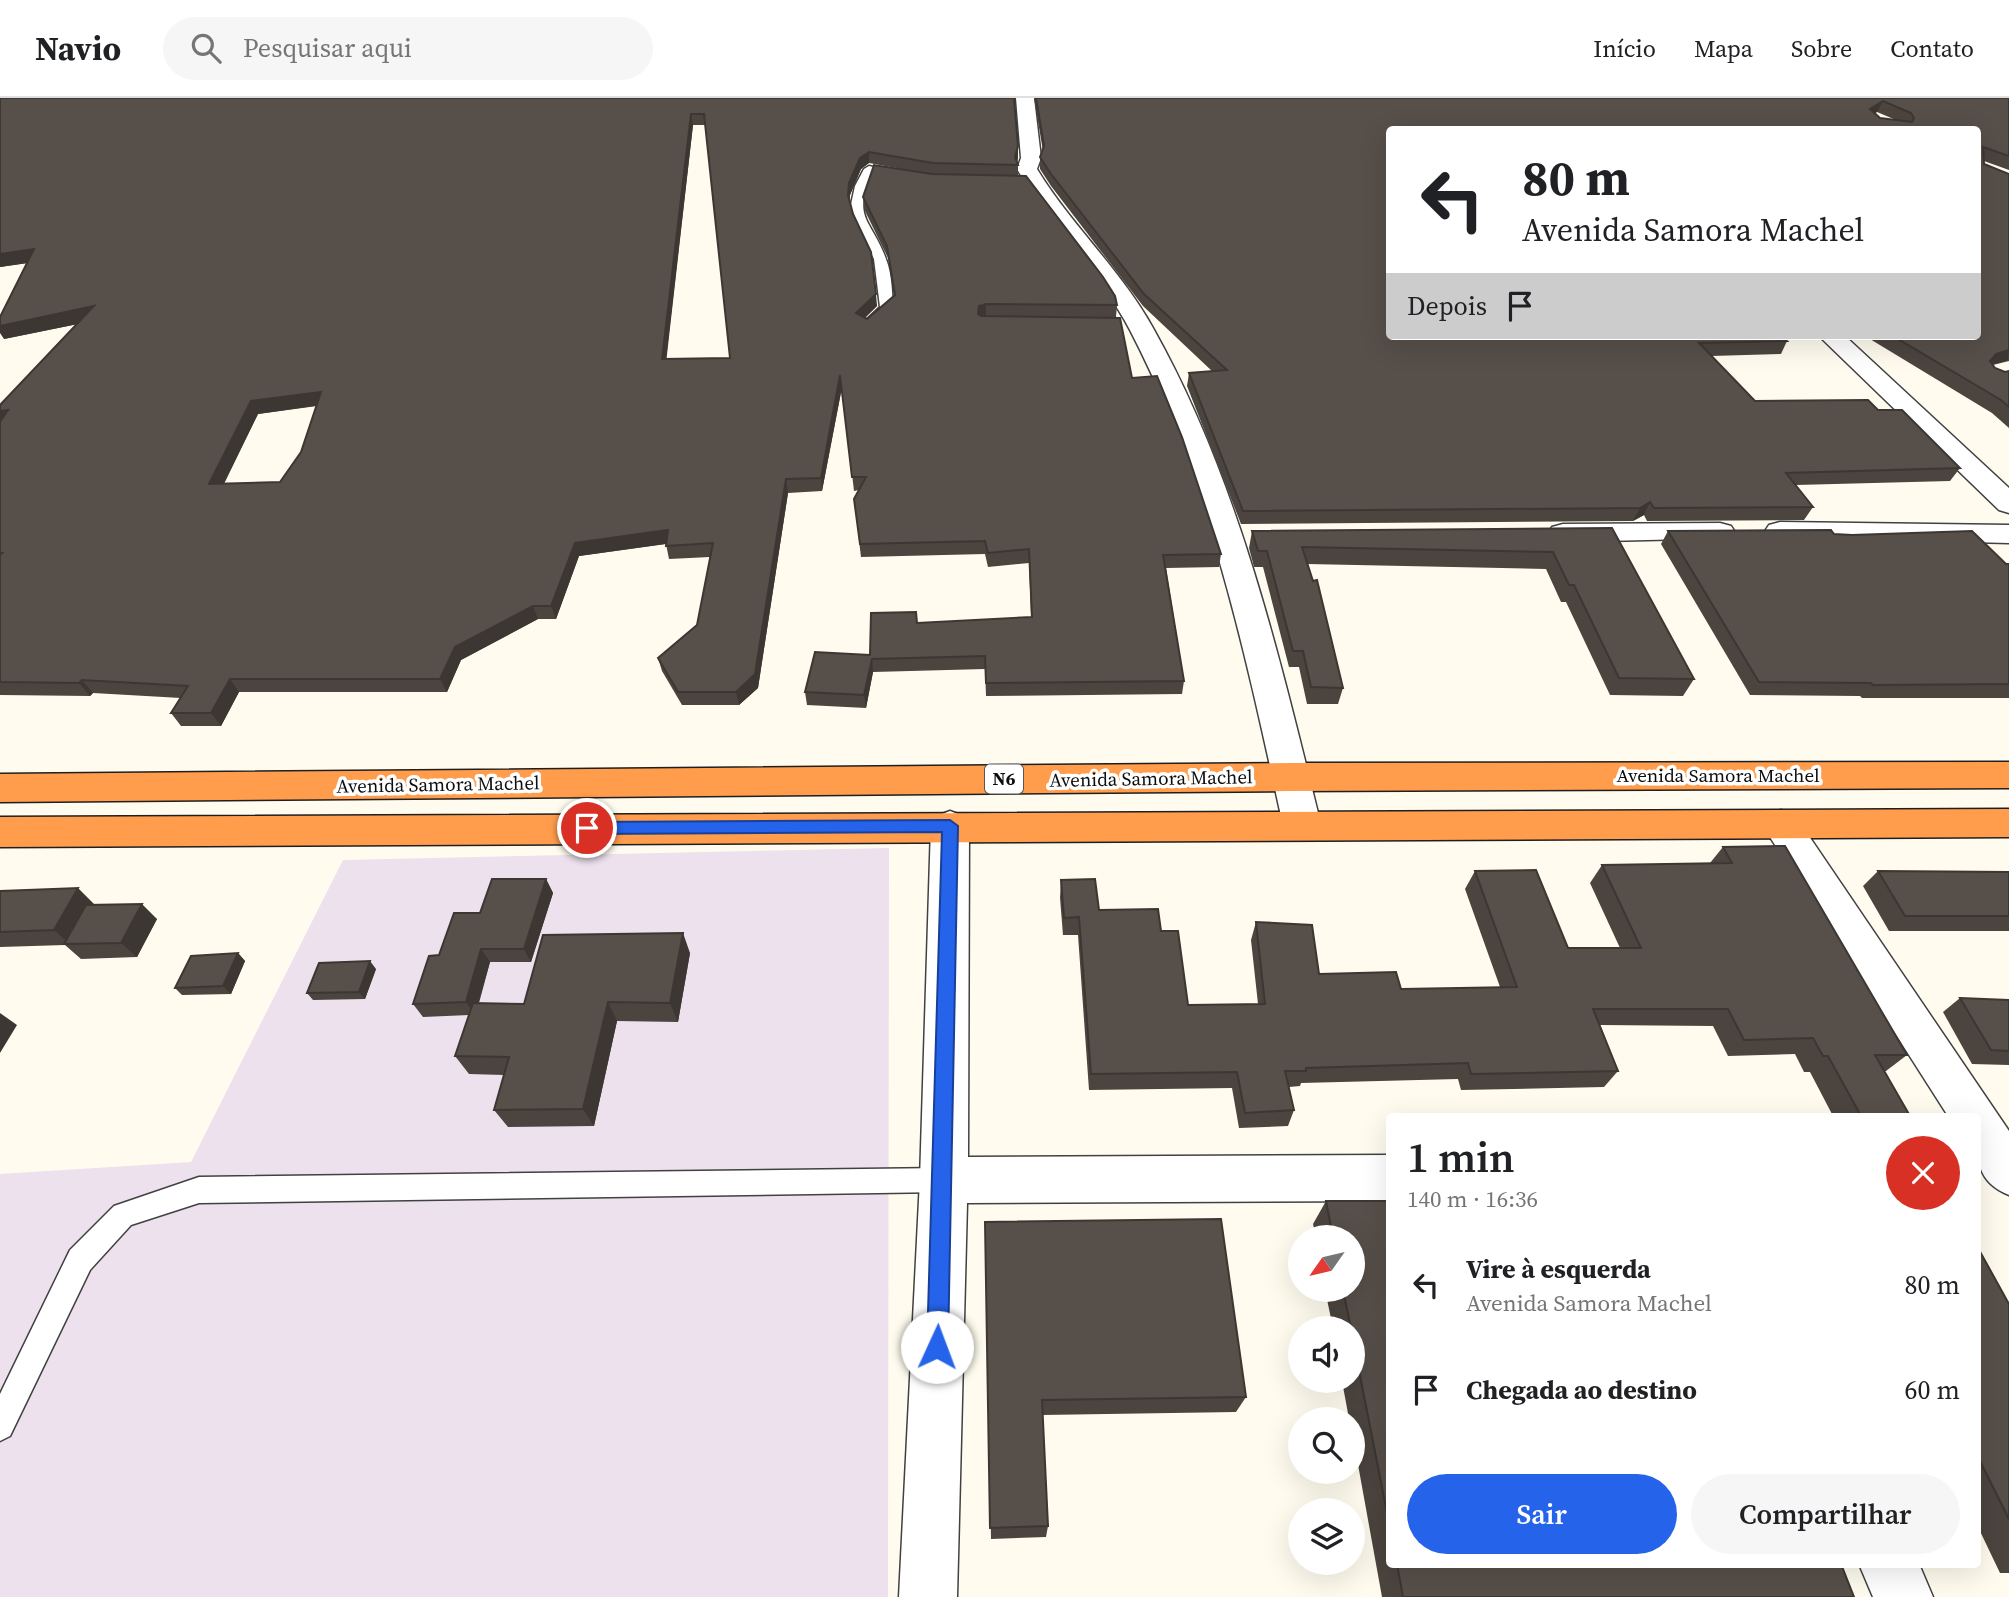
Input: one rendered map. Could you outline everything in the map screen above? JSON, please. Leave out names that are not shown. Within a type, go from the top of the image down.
[{"type":"highway","name":"Avenida Samora Machel","points":[[0,788],[1291,777],[2009,775]]},
{"type":"highway","points":[[0,832],[2009,823]]},
{"type":"street","points":[[1025,98],[1031,158],[1027,169],[1027,182],[1132,324],[1242,536],[1302,825]]},
{"type":"street","points":[[1834,340],[2009,504]]},
{"type":"street","points":[[1531,533],[1902,531],[2009,534]]},
{"type":"street","points":[[1781,824],[1971,1113]]},
{"type":"street","points":[[928,1597],[944,1180],[950,826]]},
{"type":"street","points":[[1981,1129],[2009,1172]]},
{"type":"street","points":[[1981,1173],[2009,1172]]},
{"type":"street","points":[[944,1180],[1386,1178]]},
{"type":"street","points":[[1890,1568],[1904,1597]]},
{"type":"lane","points":[[867,325],[887,308],[880,259],[854,214],[855,195],[869,169],[907,176]]},
{"type":"lane","points":[[0,1426],[80,1261],[123,1214],[199,1189],[944,1180]]},
{"type":"shaded area","points":[[889,848],[888,1597],[0,1597],[0,1174],[191,1162],[343,860]]},
{"type":"building","points":[[0,98],[1014,98],[1018,146],[1015,157],[1018,165],[933,163],[869,152],[860,158],[849,183],[848,195],[853,214],[871,252],[876,294],[856,313],[867,319],[895,295],[887,246],[863,197],[874,165],[932,174],[1026,176],[1103,277],[1115,296],[1117,305],[986,304],[979,306],[978,314],[1120,318],[1132,378],[1157,376],[1182,437],[1221,554],[1163,555],[1184,681],[986,683],[985,656],[872,659],[864,695],[805,692],[815,652],[870,655],[871,613],[916,612],[917,623],[1032,617],[1029,549],[988,553],[985,541],[860,544],[854,499],[866,477],[852,477],[840,375],[821,478],[786,479],[755,674],[736,692],[678,692],[658,658],[697,625],[713,543],[666,546],[668,530],[575,543],[551,606],[533,606],[455,647],[440,679],[230,679],[211,713],[171,713],[188,686],[82,680],[79,683],[0,682],[0,422],[8,410],[0,411],[0,405],[94,306],[0,326],[0,317],[34,249],[0,254]],"holes":[[[691,114],[704,114],[730,358],[662,359]],[[321,392],[301,452],[280,482],[209,484],[251,401]]]},
{"type":"building","points":[[1036,98],[2009,98],[2009,156],[1983,147],[1984,164],[2009,174],[2009,350],[1996,354],[1990,361],[1995,368],[2009,371],[2009,407],[1900,340],[1981,340],[1981,126],[1386,126],[1386,340],[1786,340],[1699,343],[1755,401],[1868,400],[1878,410],[1902,410],[1960,468],[1786,473],[1813,507],[1654,508],[1650,502],[1640,508],[1243,511],[1189,373],[1227,370],[1144,294],[1040,157],[1044,146]],"holes":[[[1883,101],[1911,113],[1914,118],[1912,122],[1880,118],[1870,109]]]},
{"type":"building","points":[[1612,528],[1694,679],[1619,678],[1574,585],[1569,585],[1553,552],[1302,547],[1313,581],[1317,580],[1343,688],[1311,687],[1303,651],[1293,651],[1267,551],[1258,551],[1252,531]]},
{"type":"building","points":[[1831,530],[1834,534],[1852,535],[1972,531],[2009,564],[2009,684],[1759,682],[1668,531]]},
{"type":"building","points":[[1785,846],[1907,1055],[1875,1055],[1908,1113],[1859,1113],[1828,1056],[1823,1056],[1813,1038],[1744,1040],[1728,1009],[1593,1009],[1618,1071],[1471,1074],[1468,1063],[1285,1071],[1294,1110],[1245,1113],[1237,1072],[1091,1074],[1079,917],[1064,918],[1061,880],[1095,879],[1099,910],[1158,909],[1161,931],[1178,931],[1188,1005],[1265,1004],[1256,922],[1312,925],[1319,974],[1396,972],[1401,989],[1517,987],[1475,871],[1536,870],[1568,948],[1641,948],[1602,865],[1732,863],[1723,847]]},
{"type":"building","points":[[1878,871],[2009,872],[2009,916],[1905,916]]},
{"type":"building","points":[[492,879],[546,879],[524,949],[481,949],[466,1002],[413,1004],[429,956],[439,955],[454,913],[480,913]]},
{"type":"building","points":[[78,888],[54,930],[0,932],[0,891]]},
{"type":"building","points":[[142,904],[121,943],[64,944],[86,905]]},
{"type":"building","points":[[683,933],[670,1003],[608,1002],[583,1109],[494,1110],[509,1057],[455,1056],[473,1003],[524,1004],[543,935]]},
{"type":"building","points":[[238,953],[223,986],[175,988],[191,956]]},
{"type":"building","points":[[370,961],[359,992],[307,993],[319,963]]},
{"type":"building","points":[[1960,998],[2009,1000],[2009,1051],[1991,1050]]},
{"type":"building","points":[[1326,1201],[1386,1201],[1386,1508],[1363,1393],[1365,1316],[1348,1316],[1346,1302],[1365,1302],[1365,1225],[1331,1225]]},
{"type":"building","points":[[1221,1219],[1246,1397],[1042,1400],[1048,1526],[990,1528],[985,1222]]},
{"type":"building","points":[[1981,1253],[2009,1304],[2009,1519],[1981,1463]]},
{"type":"building","points":[[1398,1568],[1843,1568],[1854,1597],[1403,1597]]},
{"type":"route","points":[[587,828],[950,826],[944,1180],[937,1347]]}]
